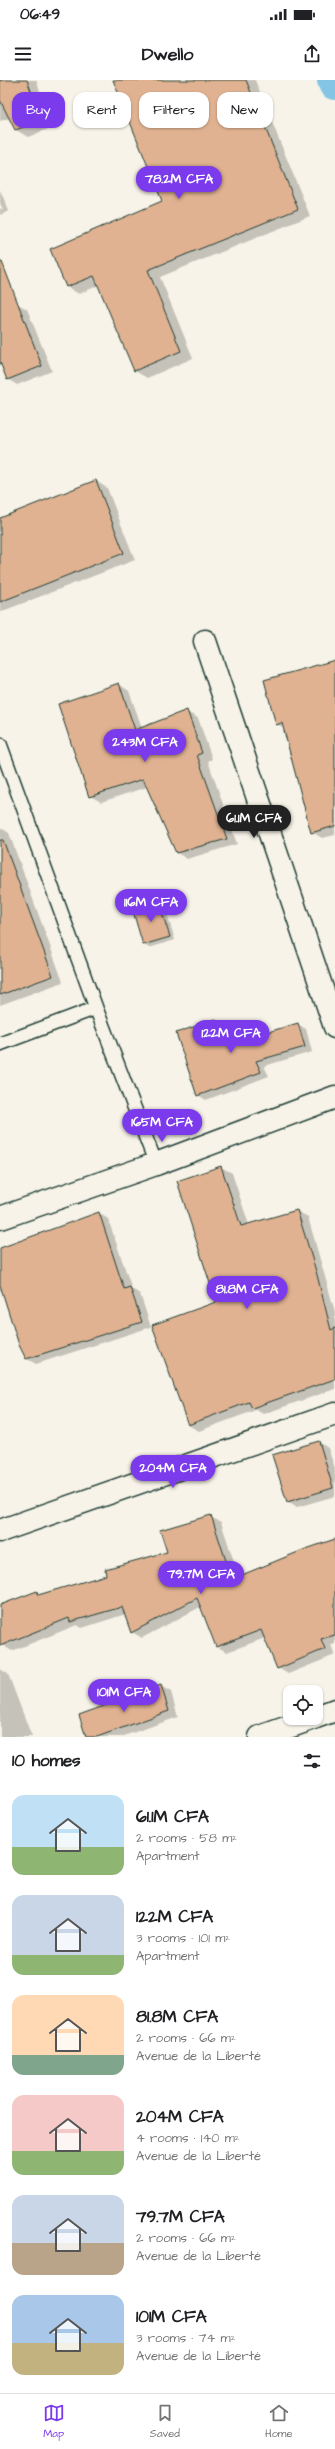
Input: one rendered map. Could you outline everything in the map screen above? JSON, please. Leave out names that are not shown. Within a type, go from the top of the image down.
[{"type":"street","points":[[205,641],[335,1027]]},
{"type":"street","points":[[0,1218],[156,1164],[335,1097]]},
{"type":"street","points":[[0,1532],[335,1414]]},
{"type":"street","points":[[323,1715],[335,1710]]},
{"type":"street","points":[[260,1737],[295,1725]]},
{"type":"lane","points":[[0,744],[96,1008],[156,1164]]},
{"type":"lane","points":[[0,1044],[96,1008]]},
{"type":"building","points":[[0,80],[27,80],[31,92],[12,92],[12,124],[0,100]]},
{"type":"building","points":[[113,80],[246,80],[251,92],[217,92],[217,128],[265,128],[298,209],[148,270],[181,351],[134,371],[94,276],[66,287],[50,249],[162,201],[131,124],[131,92],[118,92]]},
{"type":"building","points":[[0,262],[2,262],[42,366],[7,380],[0,362]]},
{"type":"building","points":[[96,480],[124,553],[0,602],[0,518]]},
{"type":"building","points":[[335,660],[335,826],[311,833],[282,723],[276,725],[264,680]]},
{"type":"building","points":[[119,683],[135,730],[187,710],[202,753],[197,755],[227,839],[176,853],[143,779],[89,797],[58,704]]},
{"type":"building","points":[[0,840],[3,840],[53,976],[0,995]]},
{"type":"building","points":[[158,900],[170,937],[143,945],[132,908]]},
{"type":"building","points":[[216,1019],[225,1045],[298,1023],[305,1047],[256,1061],[261,1072],[197,1096],[176,1033]]},
{"type":"building","points":[[221,1166],[241,1226],[297,1210],[316,1271],[331,1330],[335,1328],[335,1379],[252,1408],[249,1402],[188,1425],[152,1325],[216,1302],[177,1181]]},
{"type":"building","points":[[99,1212],[124,1289],[130,1287],[142,1322],[26,1359],[19,1345],[0,1285],[0,1248]]},
{"type":"building","points":[[319,1441],[333,1488],[287,1502],[272,1455]]},
{"type":"building","points":[[211,1515],[232,1579],[303,1550],[335,1539],[335,1635],[321,1639],[325,1649],[277,1669],[261,1630],[216,1647],[197,1598],[131,1633],[122,1607],[70,1622],[69,1618],[0,1646],[0,1605],[37,1591],[38,1595],[106,1575],[105,1569],[167,1552],[160,1530]]},
{"type":"building","points":[[161,1685],[169,1711],[97,1737],[86,1737],[79,1715]]}]
